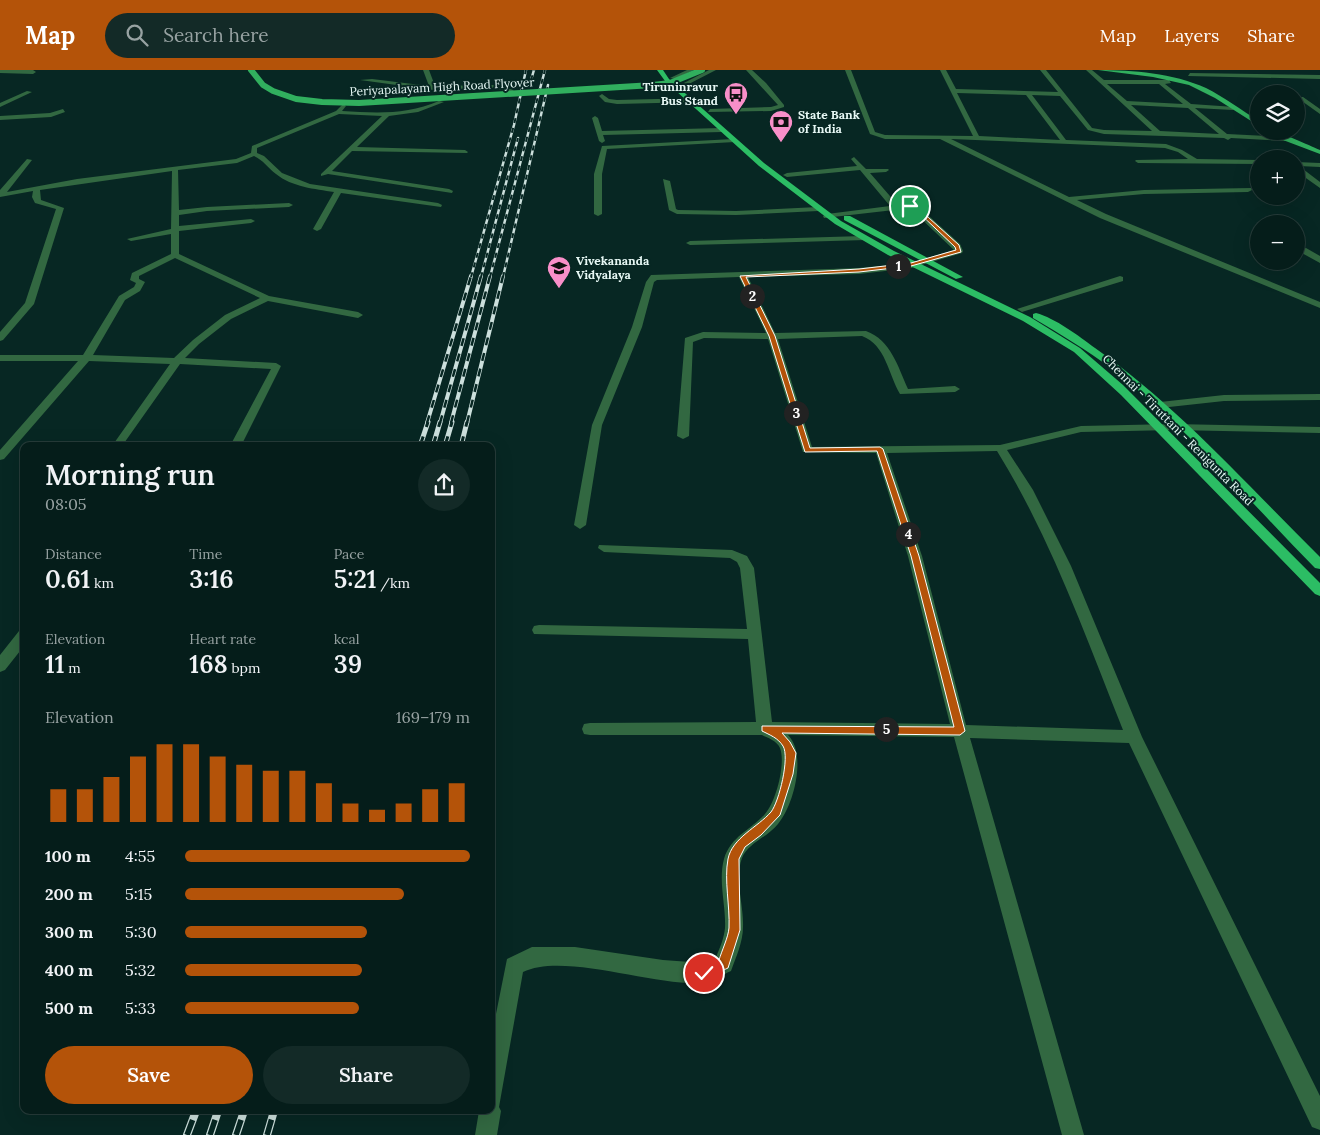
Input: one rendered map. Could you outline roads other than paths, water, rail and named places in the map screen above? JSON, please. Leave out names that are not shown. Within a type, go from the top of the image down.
[{"type":"highway","name":"Chennai - Tiruttani - Renigunta Road","points":[[660,70],[667,80],[710,111],[763,157],[840,215],[1059,328],[1092,349],[1185,428],[1320,566]]},
{"type":"highway","name":"Chennai - Tiruttani - Renigunta Road","points":[[671,74],[693,100],[733,141],[827,216],[911,264],[1005,308],[1076,350],[1105,372],[1320,591]]},
{"type":"main road","name":"Periyapalayam High Road Flyover","points":[[251,70],[263,85],[289,97],[306,100],[359,103],[653,85],[670,82],[702,70]]},
{"type":"main road","points":[[1101,70],[1153,74],[1184,82],[1203,89],[1250,118]]},
{"type":"main road","points":[[1288,140],[1320,152]]},
{"type":"street","points":[[426,70],[433,88]]},
{"type":"street","points":[[671,74],[691,70]]},
{"type":"street","points":[[681,86],[713,70]]},
{"type":"street","points":[[710,111],[771,110],[782,106],[764,84],[749,70]]},
{"type":"street","points":[[848,70],[872,133],[871,136],[978,138],[1166,146],[1180,151],[1195,161]]},
{"type":"street","points":[[943,70],[978,138]]},
{"type":"street","points":[[1043,70],[1090,130],[1250,138]]},
{"type":"street","points":[[1089,70],[1158,133]]},
{"type":"street","points":[[1184,70],[1190,75]]},
{"type":"street","points":[[1239,70],[1249,76]]},
{"type":"street","points":[[1292,70],[1303,77]]},
{"type":"street","points":[[0,72],[33,72]]},
{"type":"street","points":[[1153,74],[1320,77]]},
{"type":"street","points":[[363,80],[433,88],[498,86],[511,90]]},
{"type":"street","points":[[1102,82],[1184,82]]},
{"type":"street","points":[[1160,82],[1228,138]]},
{"type":"street","points":[[953,91],[1062,94]]},
{"type":"street","points":[[0,105],[29,92],[10,92]]},
{"type":"street","points":[[1028,93],[1064,141]]},
{"type":"street","points":[[602,96],[607,101],[617,102],[693,100]]},
{"type":"street","points":[[1305,101],[1320,112]]},
{"type":"street","points":[[254,154],[254,148],[341,109],[386,116],[428,109],[441,102]]},
{"type":"street","points":[[1125,103],[1233,108]]},
{"type":"street","points":[[0,118],[51,115],[63,111]]},
{"type":"street","points":[[308,186],[327,172],[386,116]]},
{"type":"street","points":[[595,118],[604,147],[598,174],[598,214]]},
{"type":"street","points":[[600,133],[722,130]]},
{"type":"street","points":[[941,137],[1102,216],[1320,305]]},
{"type":"street","points":[[604,147],[733,141]]},
{"type":"street","points":[[350,149],[465,152]]},
{"type":"street","points":[[0,195],[37,187],[237,161],[254,154],[262,157],[280,174],[308,186],[438,205]]},
{"type":"street","points":[[580,525],[598,425],[637,327],[650,282],[654,277],[743,276],[859,271],[911,264],[959,251],[957,246],[917,210],[910,206],[894,205],[854,159]]},
{"type":"street","points":[[0,195],[29,160]]},
{"type":"street","points":[[1138,162],[1250,162]]},
{"type":"street","points":[[1305,166],[1320,165]]},
{"type":"street","points":[[175,169],[175,255]]},
{"type":"street","points":[[788,175],[862,169],[886,170]]},
{"type":"street","points":[[327,172],[449,191]]},
{"type":"street","points":[[1305,174],[1320,186]]},
{"type":"street","points":[[666,181],[673,210],[677,212],[736,213],[818,209]]},
{"type":"street","points":[[0,338],[29,304],[60,208],[38,201],[36,197],[37,187]]},
{"type":"street","points":[[1068,199],[1144,192],[1248,190]]},
{"type":"street","points":[[317,229],[338,191]]},
{"type":"street","points":[[827,216],[891,210],[894,205]]},
{"type":"street","points":[[175,213],[207,209],[289,206]]},
{"type":"street","points":[[131,239],[175,230],[251,221]]},
{"type":"street","points":[[690,243],[864,238]]},
{"type":"street","points":[[1305,251],[1320,260]]},
{"type":"street","points":[[175,255],[267,298],[358,315]]},
{"type":"street","points":[[0,457],[86,358],[122,298],[138,289],[141,282],[134,280],[135,275],[175,255]]},
{"type":"street","points":[[743,276],[772,336],[807,450],[1000,448],[1081,430],[1158,427],[1320,429]]},
{"type":"street","points":[[1022,310],[1120,279]]},
{"type":"street","points":[[120,442],[177,361],[196,342],[228,317],[267,298]]},
{"type":"street","points":[[683,436],[688,340],[703,335],[772,336],[863,333],[871,335],[880,341],[904,392],[955,389]]},
{"type":"street","points":[[0,358],[86,358],[271,364],[276,366],[238,442]]},
{"type":"street","points":[[1160,405],[1224,398],[1320,397]]},
{"type":"street","points":[[1000,448],[1027,490],[1064,566],[1134,737],[1320,1119]]},
{"type":"street","points":[[880,449],[915,556],[960,731],[1073,1135]]},
{"type":"street","points":[[604,548],[732,554],[742,560],[747,568],[765,729]]},
{"type":"street","points":[[539,630],[754,634]]},
{"type":"street","points":[[0,666],[20,640]]},
{"type":"street","points":[[590,729],[960,731],[1134,737]]},
{"type":"street","points":[[495,1078],[514,966],[532,957],[575,957],[663,970],[704,973],[724,964],[734,930],[733,858],[741,844],[758,832],[777,812],[788,774],[791,753],[787,744],[781,737],[765,729]]},
{"type":"street","points":[[486,1135],[490,1114]]},
{"type":"railway","points":[[471,277],[514,125],[526,70]]},
{"type":"railway","points":[[531,80],[534,70]]},
{"type":"railway","points":[[490,277],[545,70]]},
{"type":"railway","points":[[503,277],[548,85]]},
{"type":"railway","points":[[481,277],[518,138]]},
{"type":"railway","points":[[427,423],[471,276]]},
{"type":"railway","points":[[440,423],[481,276]]},
{"type":"railway","points":[[451,423],[490,276]]},
{"type":"railway","points":[[467,423],[503,276]]},
{"type":"railway","points":[[421,442],[428,422]]},
{"type":"railway","points":[[434,442],[440,422]]},
{"type":"railway","points":[[446,442],[452,422]]},
{"type":"railway","points":[[462,442],[467,422]]},
{"type":"railway","points":[[187,1135],[195,1114]]},
{"type":"railway","points":[[210,1135],[217,1114]]},
{"type":"railway","points":[[236,1135],[243,1114]]},
{"type":"railway","points":[[267,1135],[273,1114]]},
{"type":"place","name":"Tiruninravur Bus Stand","points":[[736,115]]},
{"type":"place","name":"State Bank of India","points":[[781,143]]},
{"type":"place","name":"Vivekananda Vidyalaya","points":[[559,289]]}]
